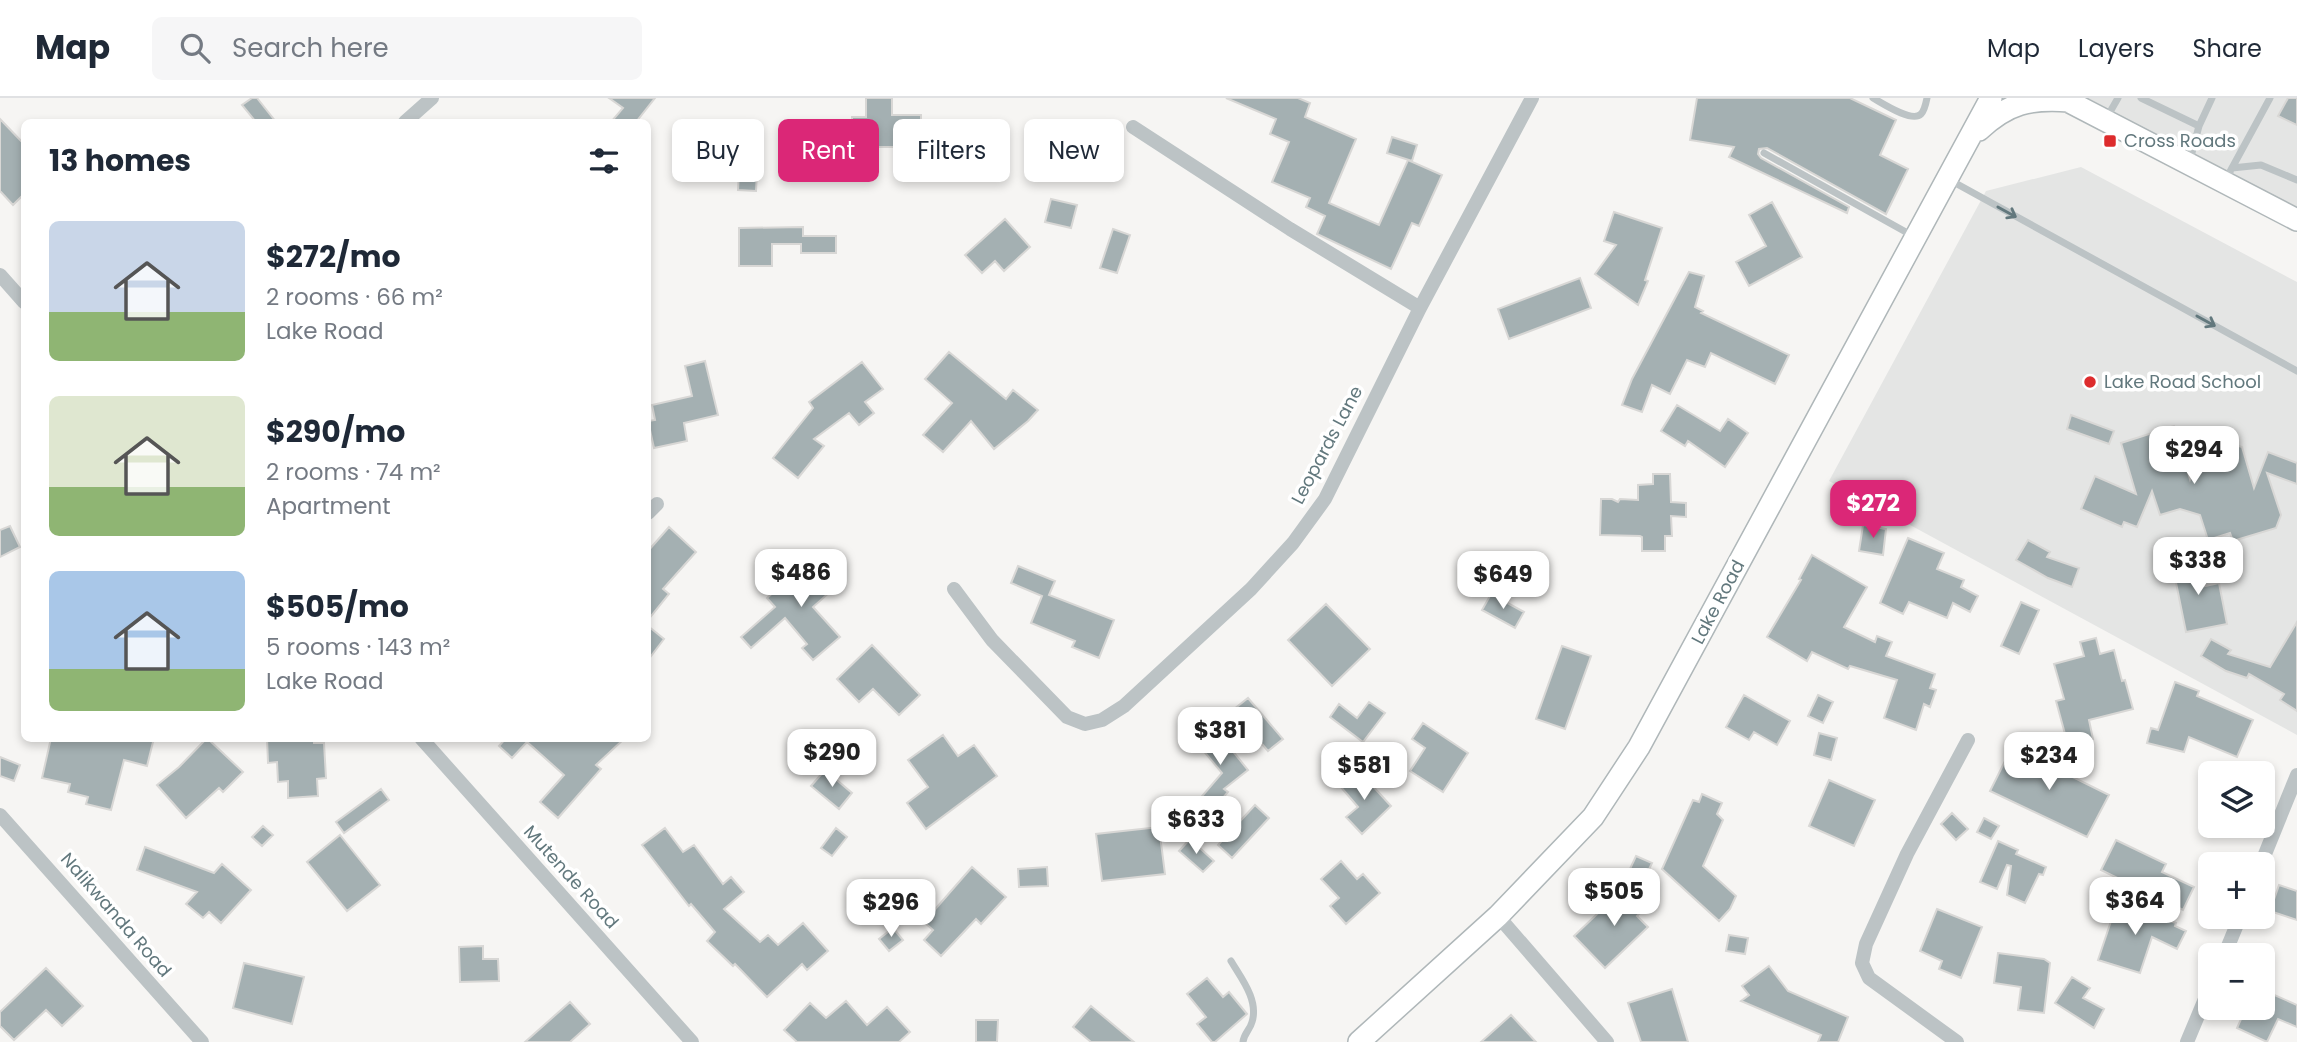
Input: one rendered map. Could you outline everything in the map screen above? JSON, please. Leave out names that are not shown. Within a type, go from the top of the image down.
[{"type":"main road","points":[[1970,138],[2004,109],[2025,101],[2066,99],[2189,164],[2228,176],[2297,220]]},
{"type":"main road","name":"Lake Road","points":[[1359,1042],[1498,916],[1593,817],[1626,769],[1970,138],[1985,103]]},
{"type":"street","points":[[408,119],[432,98]]},
{"type":"street","name":"Leopards Lane","points":[[954,589],[992,640],[1067,717],[1085,724],[1102,720],[1124,706],[1251,589],[1293,543],[1325,499],[1420,308],[1532,98]]},
{"type":"street","points":[[1133,127],[1290,229],[1420,308]]},
{"type":"street","points":[[0,275],[21,299]]},
{"type":"street","points":[[1957,1042],[1869,978],[1862,963],[1866,944],[1907,854],[1968,740]]},
{"type":"street","name":"Mutende Road","points":[[425,742],[692,1042]]},
{"type":"street","points":[[2266,852],[2297,775]]},
{"type":"street","name":"Nalikwanda Road","points":[[0,815],[202,1042]]},
{"type":"street","points":[[1498,916],[1607,1042]]},
{"type":"street","points":[[2187,1042],[2198,1016]]},
{"type":"lane","points":[[1873,98],[1909,117],[1921,114],[1927,98]]},
{"type":"lane","points":[[2105,121],[2118,98]]},
{"type":"lane","points":[[2141,98],[2199,126]]},
{"type":"lane","points":[[2189,164],[2199,126],[2212,98]]},
{"type":"lane","points":[[2228,176],[2270,98]]},
{"type":"lane","points":[[1764,153],[1915,238]]},
{"type":"lane","points":[[2228,176],[2261,165],[2297,180]]},
{"type":"lane","points":[[1947,179],[2297,371]]},
{"type":"lane","points":[[1231,961],[1251,993],[1253,1021],[1243,1042]]},
{"type":"shaded area","points":[[2083,98],[2297,98],[2297,210]]},
{"type":"shaded area","name":"Lake Road School","points":[[2081,167],[2297,282],[2297,735],[1829,481],[1986,191]]},
{"type":"building","points":[[252,98],[257,98],[274,119],[254,119],[242,105]]},
{"type":"building","points":[[609,98],[655,98],[638,119],[614,119],[623,108]]},
{"type":"building","points":[[866,98],[892,98],[892,115],[921,115],[921,119],[893,119],[893,147],[879,147],[879,119],[852,119],[866,117]]},
{"type":"building","points":[[1226,98],[1298,98],[1310,103],[1305,117],[1356,139],[1329,203],[1379,225],[1408,160],[1442,175],[1419,226],[1412,223],[1391,269],[1317,234],[1325,216],[1306,207],[1310,198],[1272,182],[1289,142],[1270,134],[1276,119]]},
{"type":"building","points":[[1697,98],[1850,98],[1896,120],[1880,155],[1908,169],[1886,214],[1767,148],[1759,149],[1761,158],[1849,207],[1847,213],[1729,157],[1734,147],[1690,140]]},
{"type":"building","points":[[2288,98],[2297,98],[2297,125],[2278,116]]},
{"type":"building","points":[[0,119],[21,141],[21,197],[13,205],[0,191]]},
{"type":"building","points":[[1392,137],[1417,145],[1412,161],[1387,153]]},
{"type":"building","points":[[738,182],[756,182],[756,191],[738,190]]},
{"type":"building","points":[[1051,199],[1077,205],[1071,228],[1045,222]]},
{"type":"building","points":[[1772,202],[1802,257],[1749,286],[1736,262],[1766,246],[1749,215]]},
{"type":"building","points":[[1614,212],[1662,228],[1645,280],[1648,281],[1638,305],[1595,274],[1616,245],[1604,241]]},
{"type":"building","points":[[1005,219],[1030,247],[1004,271],[995,261],[982,273],[965,255]]},
{"type":"building","points":[[803,227],[803,236],[836,236],[836,253],[801,253],[801,244],[772,244],[772,266],[739,266],[739,228]]},
{"type":"building","points":[[1113,229],[1130,235],[1117,273],[1100,268]]},
{"type":"building","points":[[1689,272],[1704,276],[1695,307],[1703,311],[1701,313],[1789,355],[1775,384],[1711,353],[1705,367],[1687,360],[1670,394],[1652,385],[1642,412],[1622,405],[1632,379]]},
{"type":"building","points":[[1580,278],[1591,308],[1509,339],[1498,309]]},
{"type":"building","points":[[949,352],[1006,399],[1013,390],[1038,410],[994,449],[971,421],[943,452],[923,435],[952,403],[925,379]]},
{"type":"building","points":[[705,361],[718,415],[684,423],[687,441],[654,448],[651,434],[651,421],[655,420],[652,405],[692,396],[685,366]]},
{"type":"building","points":[[862,362],[883,389],[865,402],[874,413],[859,425],[849,413],[814,439],[824,446],[798,478],[773,458],[813,408],[809,402]]},
{"type":"building","points":[[1677,405],[1720,431],[1728,419],[1748,433],[1725,467],[1688,441],[1685,446],[1661,431]]},
{"type":"building","points":[[2071,415],[2114,431],[2109,444],[2067,429]]},
{"type":"building","points":[[2174,426],[2190,479],[2204,435],[2242,447],[2254,488],[2268,452],[2297,463],[2297,484],[2267,473],[2281,515],[2276,528],[2233,541],[2230,533],[2208,540],[2200,515],[2180,509],[2160,515],[2152,491],[2137,527],[2124,522],[2122,527],[2081,509],[2095,476],[2136,494],[2121,443]]},
{"type":"building","points":[[1653,474],[1670,474],[1671,502],[1686,503],[1686,517],[1671,516],[1672,536],[1665,536],[1665,551],[1642,551],[1640,536],[1600,535],[1601,499],[1618,502],[1620,499],[1638,500],[1638,485],[1653,484]]},
{"type":"building","points":[[1863,525],[1886,529],[1883,555],[1859,551]]},
{"type":"building","points":[[10,526],[20,547],[0,557],[0,530]]},
{"type":"building","points":[[669,527],[696,552],[663,589],[669,594],[651,616],[651,548]]},
{"type":"building","points":[[1908,538],[1944,553],[1937,569],[1964,580],[1961,587],[1978,596],[1970,612],[1953,603],[1947,618],[1909,602],[1903,614],[1880,603]]},
{"type":"building","points":[[2028,540],[2050,552],[2047,557],[2079,568],[2072,587],[2048,578],[2016,560]]},
{"type":"building","points":[[815,555],[840,583],[813,607],[840,637],[813,660],[802,648],[807,644],[785,618],[751,648],[741,637],[775,607],[767,598]]},
{"type":"building","points":[[1812,555],[1867,587],[1844,627],[1875,642],[1877,636],[1892,642],[1886,656],[1935,674],[1930,688],[1936,690],[1930,707],[1924,704],[1916,730],[1884,718],[1897,680],[1850,666],[1848,669],[1812,652],[1807,661],[1767,637],[1801,580],[1799,579]]},
{"type":"building","points":[[2199,557],[2205,586],[2219,583],[2227,624],[2186,632],[2172,563]]},
{"type":"building","points":[[1018,566],[1055,581],[1049,595],[1114,620],[1099,658],[1072,647],[1075,641],[1031,623],[1042,596],[1011,583]]},
{"type":"building","points":[[1491,594],[1524,612],[1515,628],[1482,610]]},
{"type":"building","points":[[2021,602],[2039,610],[2019,654],[2001,646]]},
{"type":"building","points":[[1326,604],[1370,649],[1332,686],[1288,640]]},
{"type":"building","points":[[2297,622],[2297,711],[2280,700],[2284,694],[2249,674],[2247,678],[2226,671],[2201,656],[2211,639],[2231,650],[2228,654],[2270,667]]},
{"type":"building","points":[[651,628],[664,639],[651,656]]},
{"type":"building","points":[[2096,638],[2100,654],[2114,650],[2133,709],[2089,720],[2093,739],[2068,745],[2056,701],[2064,699],[2054,664],[2084,656],[2080,642]]},
{"type":"building","points":[[872,645],[920,695],[899,715],[873,689],[859,702],[837,679]]},
{"type":"building","points":[[1562,646],[1591,656],[1565,729],[1536,719]]},
{"type":"building","points":[[2175,682],[2199,691],[2197,696],[2253,720],[2237,757],[2189,737],[2184,752],[2147,743],[2151,728],[2158,730]]},
{"type":"building","points":[[1744,695],[1790,721],[1777,745],[1754,732],[1749,740],[1726,727]]},
{"type":"building","points":[[1818,695],[1833,702],[1823,723],[1808,716]]},
{"type":"building","points":[[1248,698],[1283,739],[1268,751],[1233,710]]},
{"type":"building","points":[[1369,702],[1385,713],[1363,742],[1330,717],[1339,704],[1357,718]]},
{"type":"building","points":[[1423,723],[1468,753],[1443,792],[1410,771],[1425,748],[1412,739]]},
{"type":"building","points":[[1214,728],[1248,770],[1224,789],[1228,792],[1217,805],[1212,800],[1202,807],[1197,802],[1222,773],[1197,743]]},
{"type":"building","points":[[1819,733],[1837,738],[1831,760],[1814,755]]},
{"type":"building","points":[[943,735],[958,756],[974,745],[997,776],[926,829],[907,803],[928,787],[908,760]]},
{"type":"building","points":[[50,742],[153,742],[147,766],[124,760],[111,810],[86,804],[88,797],[68,792],[70,784],[42,778]]},
{"type":"building","points":[[203,742],[211,742],[243,772],[223,792],[219,788],[186,818],[157,785]]},
{"type":"building","points":[[267,742],[324,743],[326,778],[317,779],[318,796],[288,798],[288,781],[278,782],[277,762],[268,763]]},
{"type":"building","points":[[502,742],[527,742],[512,758],[499,746]]},
{"type":"building","points":[[527,742],[621,742],[596,765],[601,769],[558,818],[540,802],[564,775]]},
{"type":"building","points":[[2012,747],[2109,795],[2087,837],[1990,791]]},
{"type":"building","points":[[0,757],[20,765],[14,781],[0,776]]},
{"type":"building","points":[[825,770],[852,793],[839,809],[811,786]]},
{"type":"building","points":[[1358,770],[1391,806],[1362,834],[1346,817],[1358,807],[1340,786]]},
{"type":"building","points":[[1829,780],[1875,800],[1854,846],[1809,826]]},
{"type":"building","points":[[381,789],[389,800],[344,833],[336,822]]},
{"type":"building","points":[[1702,794],[1722,803],[1717,814],[1723,820],[1703,866],[1736,896],[1730,909],[1719,921],[1662,869],[1693,800],[1699,802]]},
{"type":"building","points":[[1255,805],[1269,818],[1232,858],[1218,845]]},
{"type":"building","points":[[1952,813],[1968,829],[1956,840],[1941,824]]},
{"type":"building","points":[[1984,818],[1999,826],[1991,839],[1977,832]]},
{"type":"building","points":[[263,826],[273,835],[262,846],[252,837]]},
{"type":"building","points":[[1159,827],[1165,874],[1102,881],[1096,834]]},
{"type":"building","points":[[665,828],[683,852],[694,845],[723,884],[731,877],[744,892],[724,909],[760,942],[768,935],[778,945],[803,923],[828,951],[807,970],[802,964],[767,997],[735,964],[733,966],[707,941],[715,932],[691,904],[689,906],[642,845]]},
{"type":"building","points":[[836,828],[847,837],[832,856],[821,848]]},
{"type":"building","points":[[340,835],[380,885],[347,911],[307,862]]},
{"type":"building","points":[[1190,839],[1214,861],[1203,872],[1179,851]]},
{"type":"building","points":[[2116,840],[2166,864],[2162,872],[2194,887],[2183,910],[2101,870]]},
{"type":"building","points":[[1998,841],[2018,850],[2016,854],[2046,867],[2043,875],[2039,874],[2025,903],[2007,895],[2011,866],[2007,865],[1997,889],[1980,882]]},
{"type":"building","points":[[145,847],[214,873],[222,864],[251,890],[221,923],[209,912],[203,918],[186,904],[197,892],[137,870]]},
{"type":"building","points":[[1636,856],[1652,863],[1645,878],[1629,871]]},
{"type":"building","points":[[1341,861],[1357,879],[1363,874],[1380,893],[1346,924],[1330,906],[1339,898],[1321,879]]},
{"type":"building","points":[[972,867],[1006,897],[981,924],[976,919],[941,956],[924,940],[933,930],[924,922]]},
{"type":"building","points":[[1047,867],[1048,886],[1019,887],[1018,869]]},
{"type":"building","points":[[2279,885],[2297,891],[2297,920],[2275,913],[2275,897]]},
{"type":"building","points":[[1642,890],[1652,901],[1637,916],[1648,927],[1605,968],[1574,936],[1617,895],[1626,904]]},
{"type":"building","points":[[2112,902],[2176,923],[2175,926],[2186,931],[2177,949],[2152,937],[2140,973],[2098,960],[2112,918],[2107,916]]},
{"type":"building","points":[[1937,909],[1982,927],[1961,978],[1939,969],[1942,961],[1920,951]]},
{"type":"building","points":[[893,928],[903,940],[889,951],[879,939]]},
{"type":"building","points":[[1729,935],[1748,938],[1745,954],[1726,951]]},
{"type":"building","points":[[483,946],[483,959],[498,959],[499,981],[460,982],[459,947]]},
{"type":"building","points":[[1998,953],[2044,959],[2050,963],[2044,1013],[2018,1010],[2021,987],[1994,983]]},
{"type":"building","points":[[244,963],[304,977],[292,1024],[233,1008]]},
{"type":"building","points":[[1769,966],[1788,991],[1848,1017],[1838,1042],[1818,1042],[1821,1035],[1741,1001],[1749,995],[1742,986]]},
{"type":"building","points":[[46,968],[83,1006],[62,1026],[46,1010],[14,1040],[0,1026],[0,1012]]},
{"type":"building","points":[[2072,977],[2090,988],[2083,998],[2104,1009],[2094,1028],[2055,1003]]},
{"type":"building","points":[[1207,978],[1223,997],[1229,992],[1247,1014],[1215,1042],[1212,1042],[1197,1024],[1206,1017],[1187,994]]},
{"type":"building","points":[[1672,989],[1688,1042],[1641,1042],[1628,1003]]},
{"type":"building","points":[[2275,995],[2297,1005],[2297,1027],[2278,1019],[2267,1042],[2237,1028],[2241,1020],[2275,1020]]},
{"type":"building","points":[[846,1001],[867,1025],[887,1007],[910,1032],[899,1042],[797,1042],[784,1030],[810,1003],[826,1018]]},
{"type":"building","points":[[570,1002],[590,1024],[570,1042],[525,1042]]},
{"type":"building","points":[[1091,1006],[1134,1042],[1091,1042],[1073,1027]]},
{"type":"building","points":[[1511,1015],[1536,1042],[1481,1042]]},
{"type":"building","points":[[976,1020],[998,1020],[997,1042],[976,1042]]},
{"type":"place","name":"Cross Roads","points":[[2110,141]]},
{"type":"place","name":"Lake Road School","points":[[2090,382]]}]
